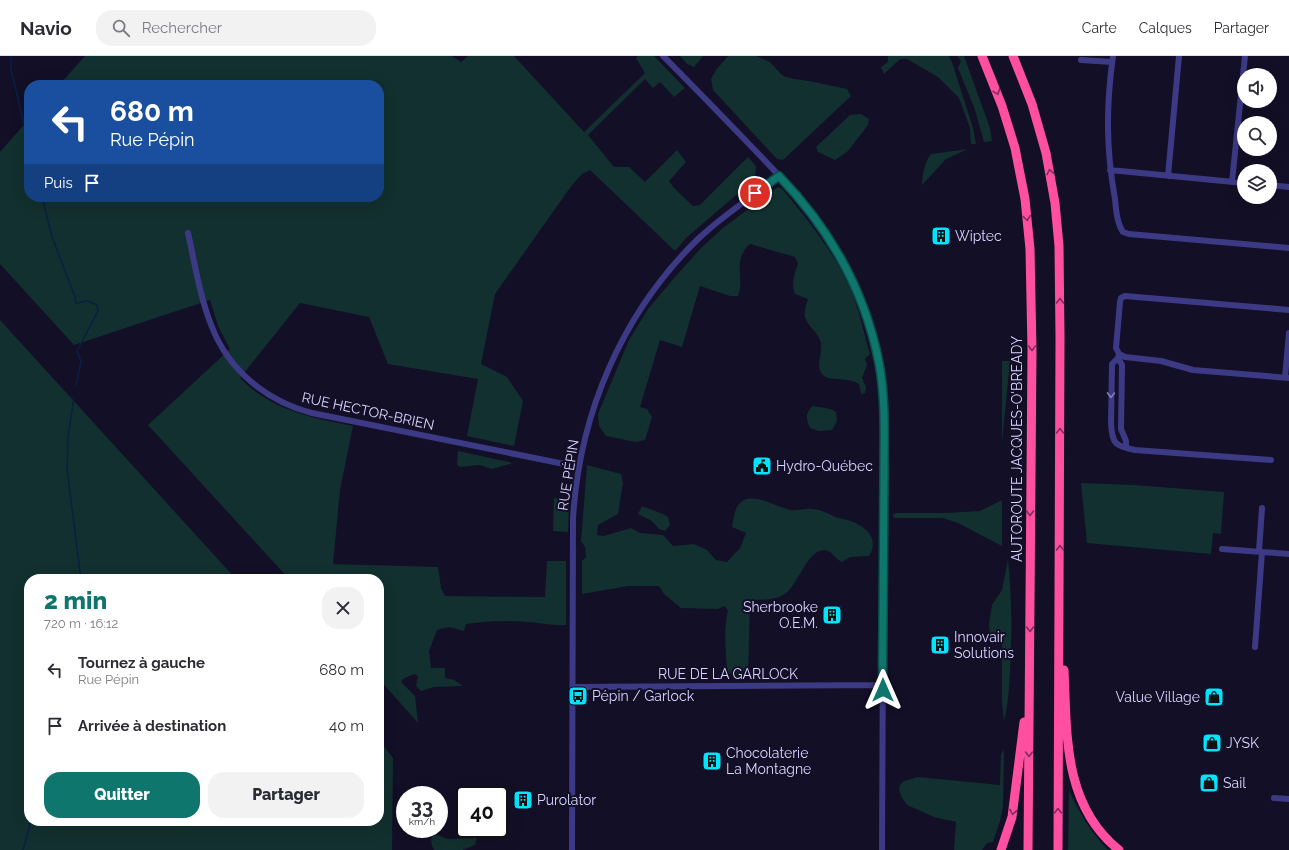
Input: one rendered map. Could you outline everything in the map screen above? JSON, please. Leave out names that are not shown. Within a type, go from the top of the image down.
[{"type":"highway","name":"AUTOROUTE JACQUES-O'BREADY","points":[[982,56],[1002,106],[1014,148],[1025,198],[1030,242],[1032,328],[1028,850]]},
{"type":"highway","points":[[1013,56],[1032,104],[1042,139],[1050,174],[1058,224],[1060,296],[1058,850]]},
{"type":"highway","points":[[1059,587],[1068,748],[1071,766],[1078,792],[1088,812],[1103,834],[1119,850]]},
{"type":"highway","points":[[1001,850],[1010,827],[1014,808],[1029,673]]},
{"type":"street","points":[[663,56],[779,176],[815,218],[841,258],[861,302],[878,358],[882,385],[884,424],[882,850]]},
{"type":"street","points":[[1168,176],[1180,56]]},
{"type":"street","points":[[1232,182],[1245,56]]},
{"type":"street","points":[[1081,60],[1112,59],[1107,126],[1110,170],[1120,228],[1125,233],[1289,248]]},
{"type":"street","points":[[1110,170],[1237,182]]},
{"type":"street","name":"RUE PÉPIN","points":[[572,850],[573,530],[578,467],[589,422],[604,378],[629,327],[649,296],[682,256],[710,228],[733,209],[779,176]]},
{"type":"street","points":[[1277,186],[1289,187]]},
{"type":"street","name":"RUE HECTOR-BRIEN","points":[[188,233],[205,306],[216,337],[226,354],[239,370],[253,384],[270,396],[295,408],[312,413],[578,467]]},
{"type":"street","points":[[1126,446],[1126,441],[1121,429],[1122,365],[1116,348],[1121,298],[1125,296],[1289,310]]},
{"type":"street","points":[[1118,356],[1162,361],[1193,370],[1287,378],[1289,333]]},
{"type":"street","points":[[1118,356],[1112,364],[1111,431],[1115,443],[1134,450],[1271,460]]},
{"type":"street","points":[[1255,647],[1262,508]]},
{"type":"street","points":[[1222,548],[1289,554]]},
{"type":"street","name":"RUE DE LA GARLOCK","points":[[573,687],[883,685]]},
{"type":"street","points":[[1274,798],[1289,798]]},
{"type":"green space","points":[[85,56],[452,56],[461,62],[468,56],[514,56],[584,132],[645,73],[636,58],[638,56],[654,56],[685,88],[674,97],[660,82],[653,88],[645,79],[588,135],[614,167],[629,167],[645,182],[677,150],[686,162],[669,181],[674,188],[693,206],[700,205],[748,157],[756,166],[755,179],[687,237],[675,251],[590,170],[582,174],[572,185],[495,294],[481,364],[507,377],[523,401],[514,446],[467,436],[478,379],[388,364],[369,317],[300,303],[240,378],[265,398],[292,411],[307,416],[353,426],[340,490],[333,564],[438,567],[441,588],[445,596],[545,597],[547,561],[566,561],[566,625],[552,625],[520,621],[497,621],[466,624],[464,631],[449,627],[437,630],[429,651],[431,668],[445,668],[445,678],[454,680],[463,686],[434,687],[421,691],[416,686],[418,676],[414,674],[403,679],[401,682],[415,696],[418,723],[384,685],[384,574],[284,574],[148,425],[230,349],[218,326],[210,300],[74,345],[0,264],[0,152],[24,125],[24,202],[384,202],[384,80],[63,80]]},
{"type":"green space","points":[[680,56],[703,56],[694,67],[687,64]]},
{"type":"green space","points":[[728,56],[756,56],[770,62],[783,76],[847,89],[851,96],[783,160],[777,159],[713,90],[711,79],[716,70]]},
{"type":"green space","points":[[888,56],[949,56],[973,128],[976,144],[971,144],[970,128],[959,98],[938,77],[907,59],[900,59],[884,74],[881,67],[888,62]]},
{"type":"green space","points":[[957,56],[964,56],[990,128],[992,141],[984,142],[974,107],[958,68],[961,61]]},
{"type":"green space","points":[[861,114],[869,119],[868,125],[848,151],[835,160],[818,152],[816,147],[850,115]]},
{"type":"green space","points":[[968,149],[946,159],[922,185],[924,169],[931,154]]},
{"type":"green space","points":[[779,187],[784,191],[822,239],[846,279],[852,293],[870,354],[865,359],[867,365],[862,378],[866,387],[865,393],[861,394],[859,384],[855,382],[827,377],[821,373],[819,365],[821,347],[820,339],[808,324],[805,317],[805,308],[808,299],[795,294],[793,286],[798,264],[795,257],[750,244],[745,250],[740,262],[740,289],[738,296],[730,296],[700,286],[682,347],[660,340],[640,407],[647,409],[652,417],[645,440],[636,442],[606,436],[599,426],[598,414],[629,340],[648,309],[701,248],[723,228]]},
{"type":"green space","points":[[0,320],[231,574],[24,574],[24,826],[384,826],[384,746],[393,758],[392,850],[0,850]]},
{"type":"green space","points":[[1002,361],[1010,361],[1002,442]]},
{"type":"green space","points":[[813,406],[828,408],[836,412],[837,421],[832,430],[819,431],[810,428],[807,413]]},
{"type":"green space","points":[[458,451],[513,463],[492,469],[480,465],[460,467],[457,465]]},
{"type":"green space","points":[[587,465],[621,474],[623,483],[618,514],[598,525],[597,535],[604,536],[631,528],[640,533],[663,535],[673,546],[694,544],[707,550],[716,560],[727,562],[740,548],[746,533],[732,527],[736,508],[744,500],[755,499],[791,510],[819,510],[838,518],[856,523],[870,534],[873,544],[872,550],[869,556],[850,557],[842,562],[830,552],[823,550],[817,552],[805,565],[791,588],[782,596],[750,600],[748,676],[727,673],[725,634],[728,610],[724,606],[718,609],[681,608],[664,594],[659,586],[628,586],[582,594],[582,561],[586,557],[585,547],[581,541]]},
{"type":"green space","points":[[1081,483],[1134,485],[1224,492],[1221,534],[1213,533],[1211,554],[1087,543]]},
{"type":"green space","points":[[554,498],[569,499],[568,532],[553,531]]},
{"type":"green space","points":[[1002,500],[1002,546],[958,523],[943,518],[894,518],[893,514],[980,511]]},
{"type":"green space","points":[[642,506],[668,517],[670,525],[665,531],[659,529],[652,521],[638,514]]},
{"type":"green space","points":[[1008,559],[1011,602],[1011,643],[1009,691],[1004,721],[1002,702],[1002,639],[1000,636],[991,640],[989,624],[992,605],[1002,590]]},
{"type":"green space","points":[[1004,749],[1003,807],[1000,821],[993,842],[987,843],[982,850],[954,850],[956,822],[934,817],[907,805],[902,798],[899,790],[900,785],[904,781],[918,777],[1000,785],[1001,754]]},
{"type":"green space","points":[[1069,790],[1086,822],[1108,850],[1068,850]]},
{"type":"green space","points":[[477,838],[475,845],[462,850],[434,850],[431,839]]},
{"type":"waterway","points":[[11,56],[11,69],[24,125]]},
{"type":"waterway","points":[[43,202],[52,237],[76,303],[87,301],[97,305],[98,311],[77,351],[81,361],[76,386]]},
{"type":"waterway","points":[[74,397],[68,437],[67,469],[80,574]]},
{"type":"waterway","points":[[23,850],[30,826]]},
{"type":"place","name":"Wiptec","points":[[941,236]]},
{"type":"place","name":"Hydro-Québec","points":[[762,466]]},
{"type":"place","name":"Sherbrooke O.E.M.","points":[[832,615]]},
{"type":"place","name":"Innovair Solutions","points":[[940,645]]},
{"type":"place","name":"Pépin / Garlock","points":[[578,696]]},
{"type":"place","name":"Value Village","points":[[1214,697]]},
{"type":"place","name":"JYSK","points":[[1212,743]]},
{"type":"place","name":"Chocolaterie La Montagne","points":[[712,761]]},
{"type":"place","name":"Sail","points":[[1209,783]]},
{"type":"place","name":"Purolator","points":[[523,800]]},
{"type":"route","points":[[755,193],[779,176],[803,202],[827,234],[855,286],[867,318],[878,358],[884,424],[883,690]]}]
